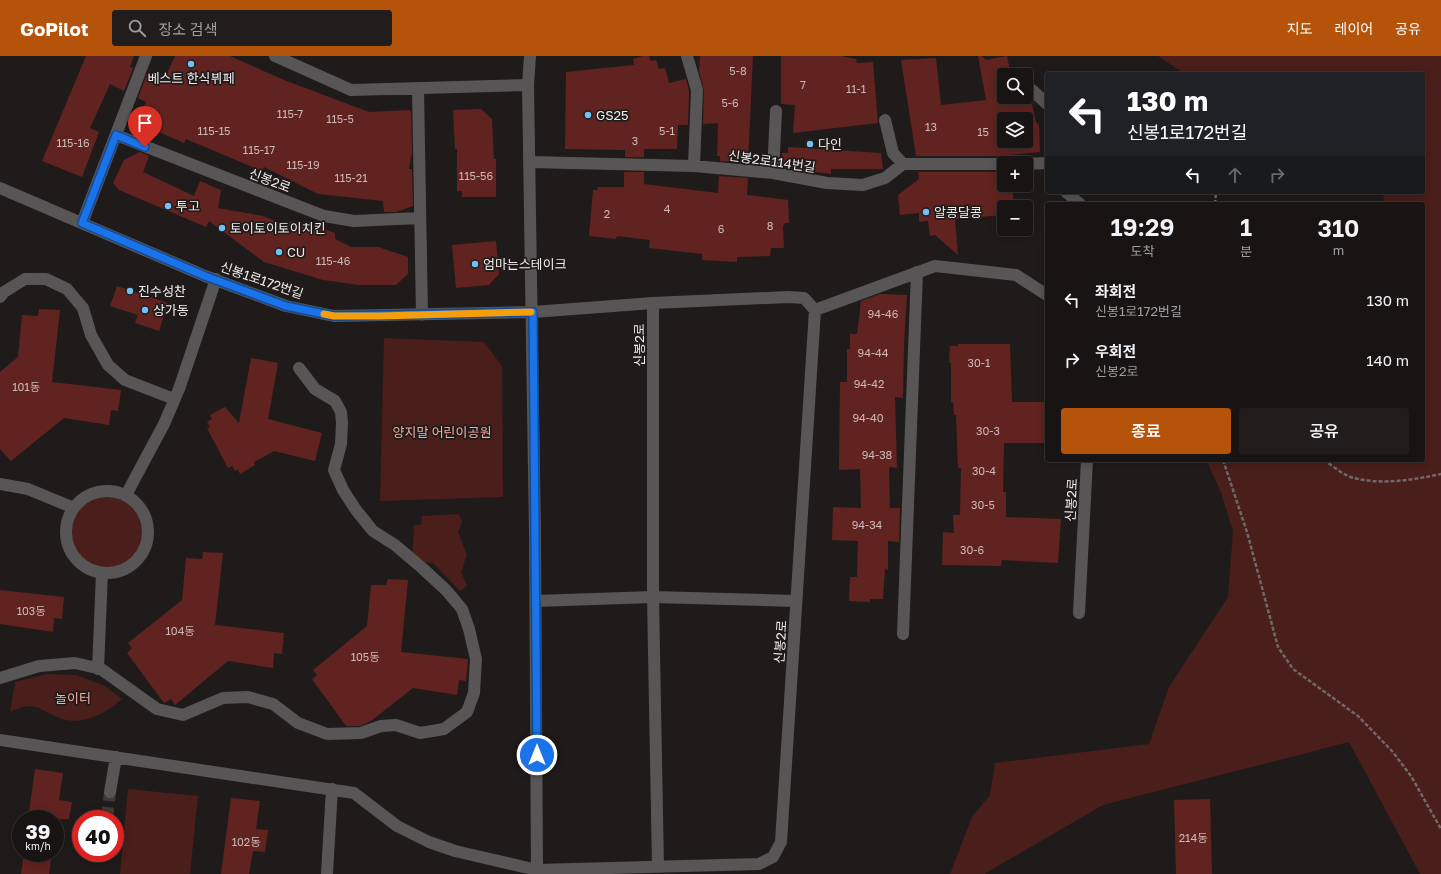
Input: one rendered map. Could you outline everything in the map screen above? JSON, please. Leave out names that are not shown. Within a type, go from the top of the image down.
[{"type":"street","points":[[82,223],[146,56]]},
{"type":"street","points":[[276,56],[351,90],[528,85]]},
{"type":"street","points":[[530,56],[528,85],[533,312],[537,872]]},
{"type":"street","points":[[687,56],[696,90],[694,166]]},
{"type":"street","points":[[418,89],[422,315]]},
{"type":"street","points":[[1033,91],[1045,102]]},
{"type":"street","points":[[774,173],[776,111]]},
{"type":"street","points":[[885,120],[892,153],[903,164],[997,164]]},
{"type":"street","name":"신봉2로","points":[[116,135],[324,216],[354,221],[420,218]]},
{"type":"street","name":"신봉2로114번길","points":[[530,162],[694,166],[774,173],[827,183],[863,185],[885,178],[903,164]]},
{"type":"street","points":[[1033,164],[1045,164]]},
{"type":"street","name":"신봉1로172번길","points":[[0,188],[216,279],[286,306],[334,316],[533,312]]},
{"type":"street","points":[[1068,194],[1078,202]]},
{"type":"street","points":[[815,310],[935,266],[1016,274],[1045,294]]},
{"type":"street","points":[[903,634],[917,272]]},
{"type":"street","points":[[0,297],[4,292],[25,279],[46,279],[67,289],[83,308],[91,335],[108,365],[125,380],[174,400]]},
{"type":"street","points":[[126,495],[174,400],[187,367],[216,279]]},
{"type":"street","name":"신봉2로","points":[[0,740],[354,793],[397,826],[429,842],[537,872],[759,864],[773,857],[781,842],[815,310],[804,298],[653,303],[533,312]]},
{"type":"street","name":"신봉2로","points":[[653,303],[653,598],[658,867]]},
{"type":"street","points":[[0,678],[39,666],[75,663],[98,669],[157,709],[183,715],[223,698],[248,697],[273,704],[298,723],[327,734],[361,734],[381,726],[396,725],[420,733],[444,729],[467,712],[474,693],[476,659],[469,629],[462,609],[446,590],[421,567],[395,545],[372,531],[356,510],[343,490],[334,470],[341,444],[341,412],[334,401],[315,389],[299,368]]},
{"type":"street","name":"신봉2로","points":[[1080,613],[1087,462]]},
{"type":"street","points":[[0,484],[28,489],[74,508]]},
{"type":"street","points":[[101,491],[114,491],[126,495],[138,504],[146,516],[149,530],[147,544],[140,557],[130,567],[116,572],[102,573],[88,568],[78,561],[70,550],[66,538],[66,525],[74,508],[78,502],[89,495],[101,491]]},
{"type":"street","points":[[98,669],[102,573]]},
{"type":"street","points":[[536,601],[653,598],[796,601]]},
{"type":"street","points":[[110,792],[116,757]]},
{"type":"street","points":[[327,873],[332,789]]},
{"type":"path","points":[[1224,462],[1247,532],[1278,647],[1293,669],[1358,716],[1392,751],[1411,776],[1441,829]]},
{"type":"path","points":[[1327,462],[1352,478],[1381,481],[1405,481],[1441,474]]},
{"type":"green space","points":[[1158,56],[1441,56],[1441,874],[1420,874],[1349,742],[1103,805],[984,874],[950,874],[972,817],[990,795],[995,763],[1149,744],[1169,687],[1228,597],[1233,531],[1221,492],[1207,462],[1425,462],[1425,202],[1383,202],[1383,194],[1425,194],[1425,72],[1182,72]]},
{"type":"green space","name":"양지말 어린이공원","points":[[384,338],[484,342],[502,366],[503,497],[380,501]]},
{"type":"green space","points":[[107,493],[122,496],[134,505],[143,517],[146,532],[143,547],[134,559],[122,568],[107,571],[92,568],[80,559],[71,547],[68,532],[71,517],[80,505],[92,496]]},
{"type":"green space","points":[[459,514],[462,522],[458,532],[467,555],[461,572],[467,586],[460,591],[433,563],[412,560],[414,525],[421,525],[422,516]]},
{"type":"green space","name":"놀이터","points":[[47,674],[76,675],[105,686],[122,699],[101,714],[85,720],[76,721],[60,718],[31,706],[19,708],[10,712],[15,682]]},
{"type":"green space","points":[[128,789],[198,796],[190,874],[120,874],[121,862],[124,862],[124,832]]},
{"type":"building","points":[[86,56],[134,56],[130,67],[133,68],[124,91],[110,84],[90,128],[99,132],[82,177],[42,161]]},
{"type":"building","points":[[175,56],[230,56],[284,80],[369,112],[409,110],[411,112],[412,152],[409,169],[412,169],[413,206],[396,212],[384,212],[383,201],[318,194],[264,167],[262,171],[186,139],[184,143],[143,125],[140,114],[146,102],[138,98],[147,74],[163,82]]},
{"type":"building","points":[[649,56],[651,61],[656,60],[659,69],[665,68],[669,83],[686,79],[689,91],[688,125],[678,125],[677,149],[644,149],[644,157],[625,157],[625,150],[565,149],[566,72],[634,65],[633,59]]},
{"type":"building","points":[[700,56],[753,56],[748,163],[720,161],[720,156],[717,156],[718,123],[703,124],[704,90],[699,71]]},
{"type":"building","points":[[781,56],[841,56],[856,59],[857,63],[873,62],[878,123],[793,133],[795,105],[781,104]]},
{"type":"building","points":[[978,56],[982,56],[986,60],[1007,56],[1010,68],[997,68],[997,104],[1032,104],[1036,122],[1039,125],[1040,152],[1009,156],[916,156],[901,60],[936,58],[941,105],[986,100]]},
{"type":"building","points":[[481,109],[492,119],[494,159],[496,159],[496,197],[462,197],[462,191],[457,191],[457,149],[455,149],[453,110]]},
{"type":"building","points":[[788,147],[881,153],[883,169],[831,169],[831,174],[785,168],[782,165],[782,153],[788,153]]},
{"type":"building","points":[[140,152],[149,156],[143,172],[194,196],[200,181],[221,190],[218,208],[263,216],[287,226],[290,221],[309,224],[335,233],[335,239],[351,247],[378,247],[408,257],[408,274],[396,285],[359,285],[323,280],[264,262],[209,221],[206,227],[119,190],[113,183],[124,160]]},
{"type":"building","points":[[624,172],[644,172],[644,184],[718,193],[719,176],[748,178],[747,195],[788,200],[789,223],[785,223],[783,226],[784,248],[771,248],[770,256],[737,257],[737,262],[702,260],[702,254],[649,248],[650,240],[617,236],[616,239],[589,236],[593,190],[597,190],[598,187],[624,187]]},
{"type":"building","points":[[918,172],[997,172],[997,192],[1013,192],[1013,200],[997,200],[997,216],[955,219],[958,255],[935,235],[930,236],[928,221],[919,222],[919,213],[900,215],[898,195],[919,179]]},
{"type":"building","points":[[496,241],[499,274],[489,285],[456,288],[452,245]]},
{"type":"building","name":"상가동","points":[[117,286],[168,303],[159,331],[135,323],[138,315],[110,306]]},
{"type":"building","points":[[880,294],[907,295],[903,398],[895,397],[897,468],[889,467],[890,508],[900,508],[899,542],[888,541],[888,570],[885,569],[883,599],[870,599],[870,602],[849,601],[850,577],[857,577],[858,541],[832,540],[833,507],[861,508],[860,469],[839,470],[840,382],[847,382],[847,349],[850,349],[850,334],[857,334],[861,301]]},
{"type":"building","points":[[39,309],[60,310],[52,382],[121,390],[118,411],[111,410],[109,425],[64,418],[11,461],[0,449],[0,372],[18,357],[22,315],[38,316]]},
{"type":"building","points":[[958,344],[1010,344],[1012,402],[1045,402],[1045,443],[1004,443],[1003,492],[1006,492],[1006,517],[1061,519],[1058,563],[1002,560],[1001,566],[942,565],[943,532],[954,533],[953,515],[960,515],[961,468],[958,468],[956,415],[954,415],[953,402],[951,402],[951,363],[949,363],[950,346],[958,346]]},
{"type":"building","points":[[251,358],[278,363],[268,419],[322,433],[315,461],[274,451],[254,462],[255,465],[240,474],[238,469],[235,471],[232,466],[228,468],[207,428],[210,427],[207,422],[212,419],[210,415],[225,407],[239,423]]},
{"type":"building","points":[[203,552],[223,553],[215,625],[284,633],[282,654],[274,653],[273,668],[228,661],[175,705],[171,699],[164,703],[127,653],[132,648],[128,643],[182,600],[186,558],[202,559]]},
{"type":"building","points":[[388,579],[408,580],[401,652],[468,659],[466,681],[459,680],[457,695],[413,688],[371,721],[360,726],[346,726],[312,679],[317,675],[313,670],[367,626],[371,585],[386,585]]},
{"type":"building","points":[[0,590],[64,597],[62,619],[54,618],[53,632],[0,624]]},
{"type":"building","points":[[35,769],[63,773],[59,800],[72,802],[69,819],[64,819],[64,810],[29,810]]},
{"type":"building","points":[[231,798],[260,801],[256,829],[268,830],[265,852],[253,851],[249,874],[221,874]]},
{"type":"building","points":[[1210,799],[1212,874],[1176,874],[1174,800]]},
{"type":"building","points":[[23,862],[51,862],[49,874],[21,874]]},
{"type":"tunnel","points":[[108,810],[110,792]]},
{"type":"slow traffic","points":[[324,314],[334,316],[380,316],[531,312]]},
{"type":"place","name":"베스트 한식뷔페","points":[[191,64]]},
{"type":"place","name":"GS25","points":[[588,115]]},
{"type":"place","name":"다인","points":[[810,144]]},
{"type":"place","name":"투고","points":[[168,206]]},
{"type":"place","name":"알콩달콩","points":[[926,212]]},
{"type":"place","name":"토이토이토이치킨","points":[[222,228]]},
{"type":"place","name":"CU","points":[[279,252]]},
{"type":"place","name":"엄마는스테이크","points":[[475,264]]},
{"type":"place","name":"진수성찬","points":[[130,291]]},
{"type":"place","name":"상가동","points":[[145,310]]},
{"type":"route","points":[[145,147],[116,135],[82,223],[205,276],[286,306],[334,316],[533,312],[537,755]]}]
